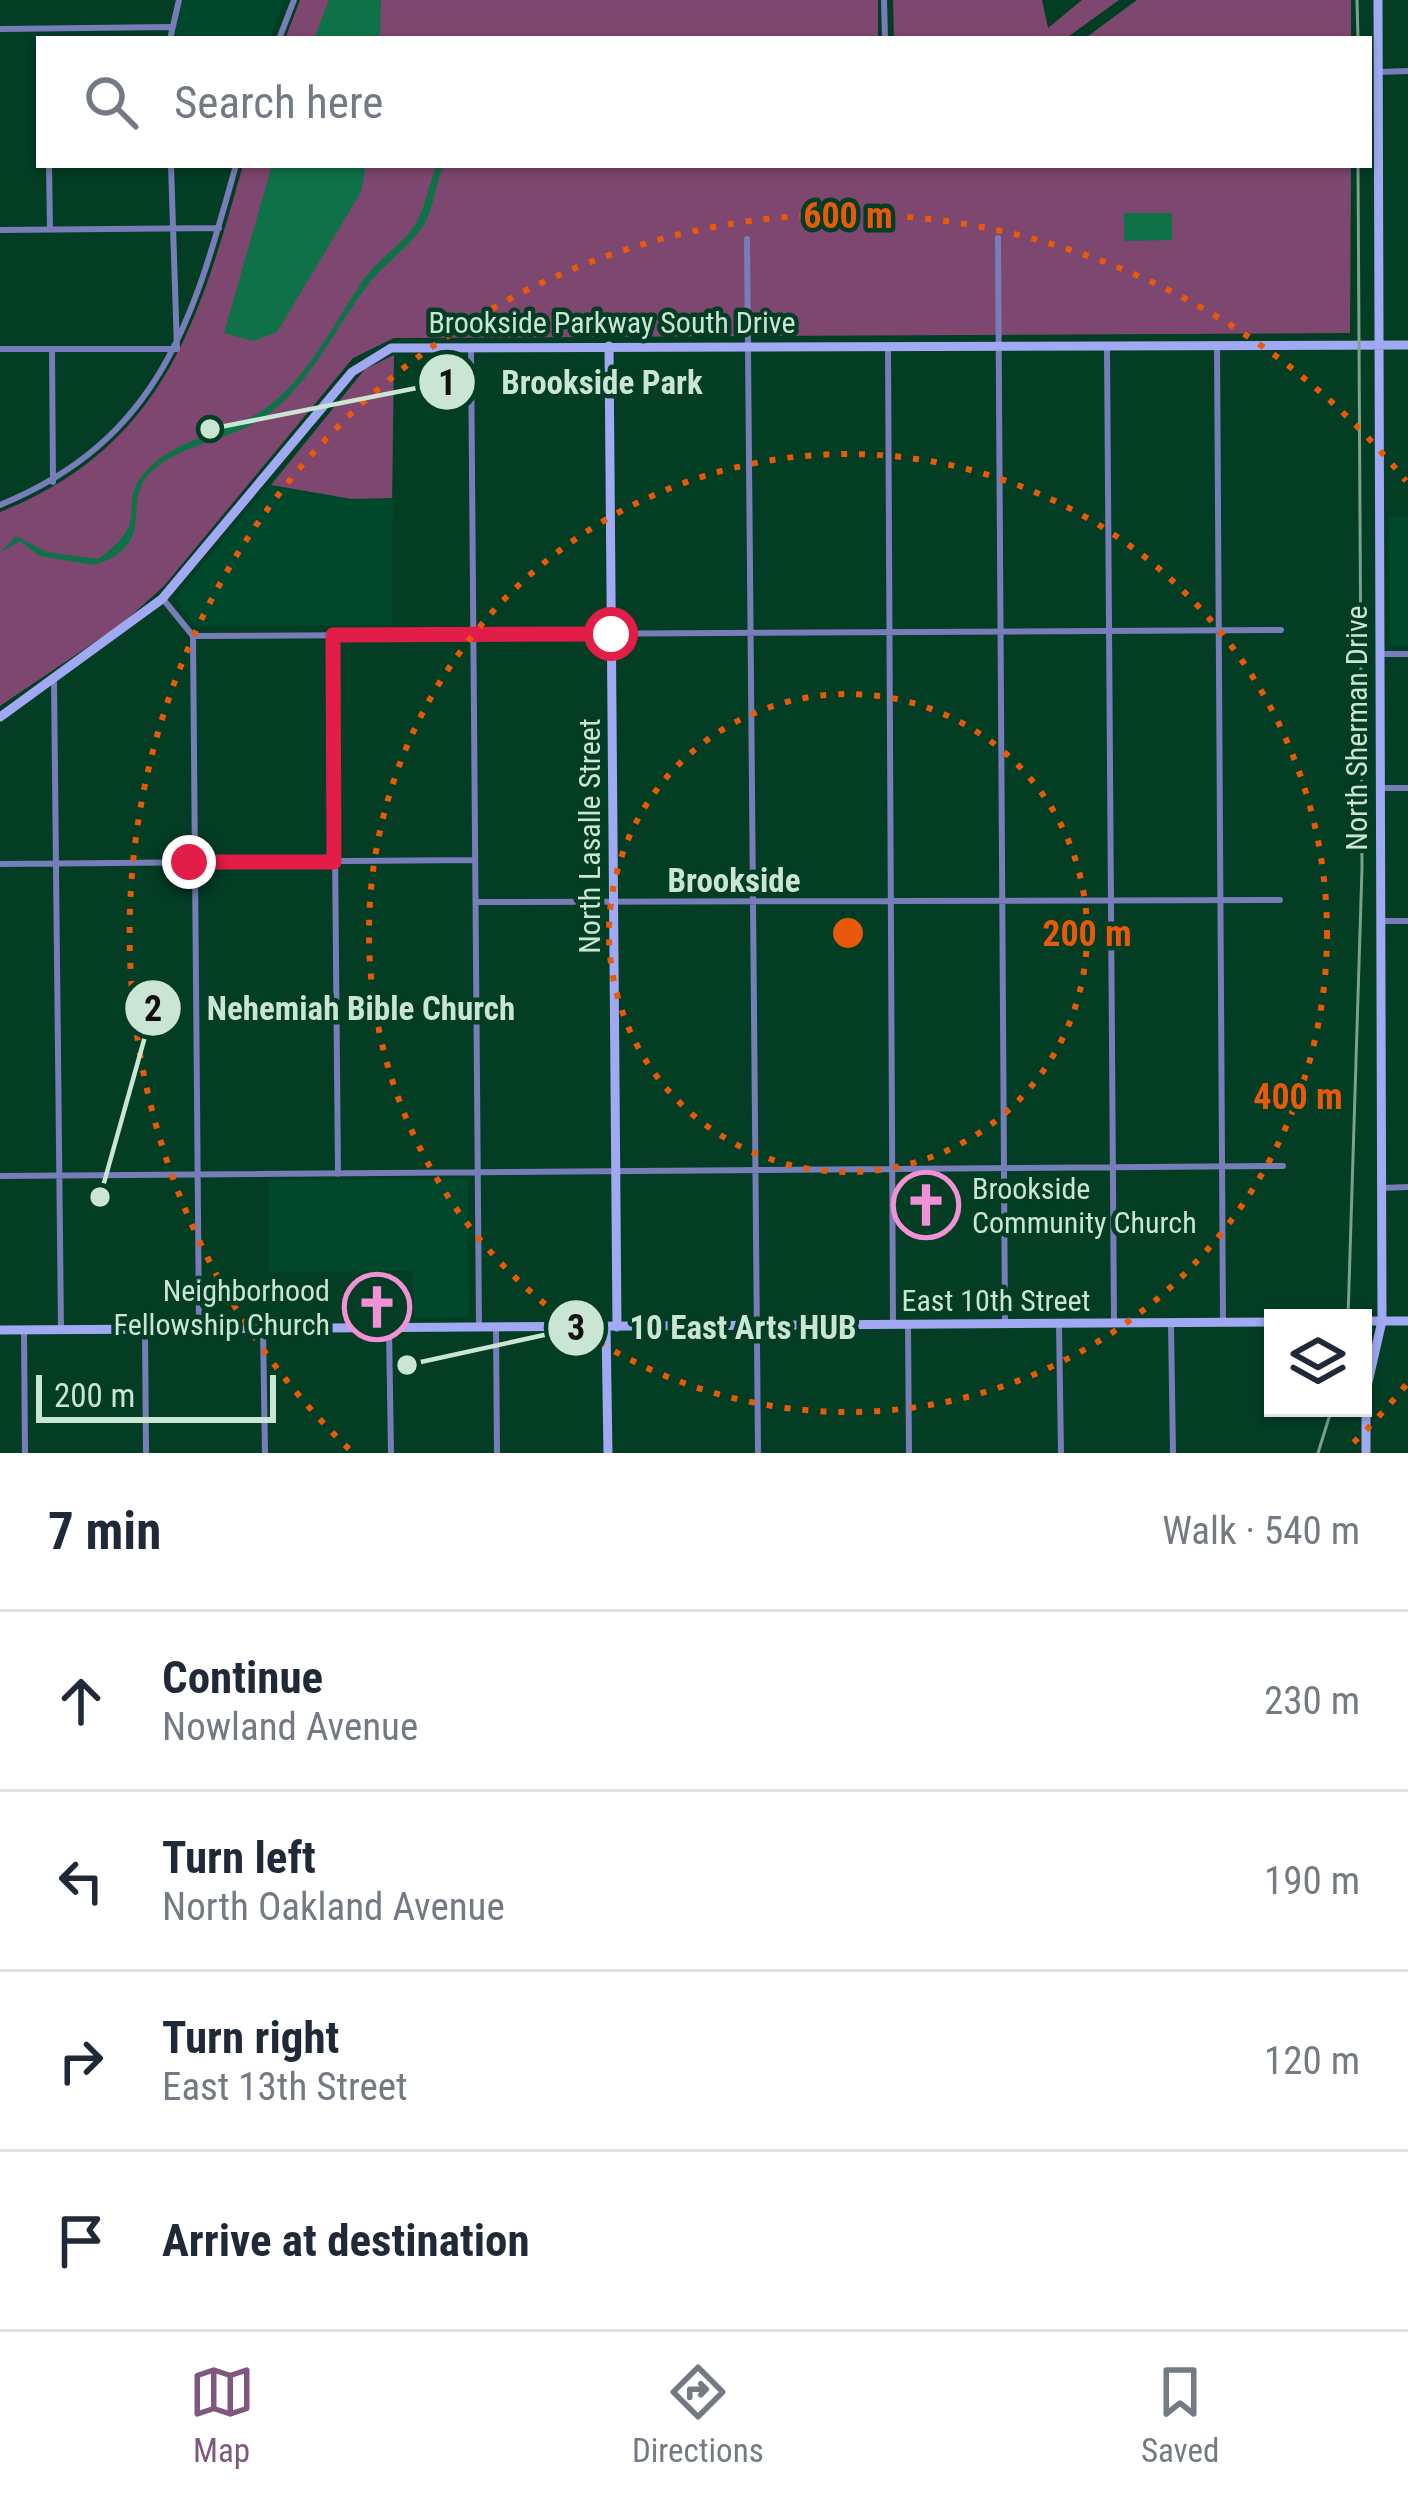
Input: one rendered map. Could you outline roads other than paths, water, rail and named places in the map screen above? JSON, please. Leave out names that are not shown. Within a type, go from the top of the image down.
[{"type":"main road","name":"North Sherman Drive","points":[[1366,1453],[1366,1391],[1382,1321],[1378,0]]},
{"type":"main road","name":"Brookside Parkway South Drive","points":[[0,717],[162,599],[360,364],[395,347],[1408,345]]},
{"type":"main road","name":"North Lasalle Street","points":[[608,1453],[616,1171],[609,346]]},
{"type":"main road","points":[[1372,1322],[1408,1321]]},
{"type":"main road","name":"East 10th Street","points":[[0,1330],[1264,1322]]},
{"type":"street","points":[[170,36],[179,0]]},
{"type":"street","points":[[280,36],[294,0]]},
{"type":"street","points":[[884,0],[885,36]]},
{"type":"street","points":[[0,29],[170,27]]},
{"type":"street","points":[[48,28],[48,36]]},
{"type":"street","points":[[1378,71],[1408,71]]},
{"type":"street","points":[[49,168],[50,230]]},
{"type":"street","points":[[171,168],[177,349]]},
{"type":"street","points":[[0,505],[52,482],[133,415],[177,349],[235,168]]},
{"type":"street","points":[[0,230],[219,228]]},
{"type":"street","points":[[998,238],[1005,1324]]},
{"type":"street","points":[[747,239],[758,1453]]},
{"type":"street","points":[[1107,344],[1114,1323]]},
{"type":"street","points":[[1217,344],[1223,1322]]},
{"type":"street","points":[[888,345],[893,1325]]},
{"type":"street","points":[[471,346],[479,1328]]},
{"type":"street","points":[[0,349],[177,349]]},
{"type":"street","points":[[52,349],[52,482]]},
{"type":"street","points":[[162,599],[193,636],[199,1329]]},
{"type":"street","points":[[193,636],[1281,630]]},
{"type":"street","points":[[333,635],[338,1174]]},
{"type":"street","points":[[1379,654],[1408,654]]},
{"type":"street","points":[[54,681],[61,1330]]},
{"type":"street","points":[[1380,788],[1408,788]]},
{"type":"street","points":[[0,864],[475,860]]},
{"type":"street","points":[[476,902],[1280,900]]},
{"type":"street","points":[[1381,921],[1408,921]]},
{"type":"street","points":[[0,1176],[1283,1166]]},
{"type":"street","points":[[1381,1188],[1408,1187]]},
{"type":"street","points":[[1171,1323],[1173,1453]]},
{"type":"street","points":[[908,1324],[909,1453]]},
{"type":"street","points":[[1059,1324],[1061,1453]]},
{"type":"street","points":[[496,1327],[496,1453]]},
{"type":"street","points":[[389,1328],[391,1453]]},
{"type":"street","points":[[263,1329],[265,1453]]},
{"type":"street","points":[[24,1330],[25,1453]]},
{"type":"street","points":[[145,1330],[146,1453]]},
{"type":"railway","points":[[1357,0],[1358,36]]},
{"type":"railway","points":[[1348,1309],[1362,868],[1358,168]]},
{"type":"railway","points":[[1318,1453],[1329,1417]]},
{"type":"place","name":"Brookside Park","points":[[210,429]]},
{"type":"place","name":"Nehemiah Bible Church","points":[[100,1197]]},
{"type":"place","name":"Brookside Community Church","points":[[926,1205]]},
{"type":"place","name":"Neighborhood Fellowship Church","points":[[377,1307]]},
{"type":"place","name":"10 East Arts HUB","points":[[407,1365]]},
{"type":"district","name":"Brookside","points":[[734,880]]}]
